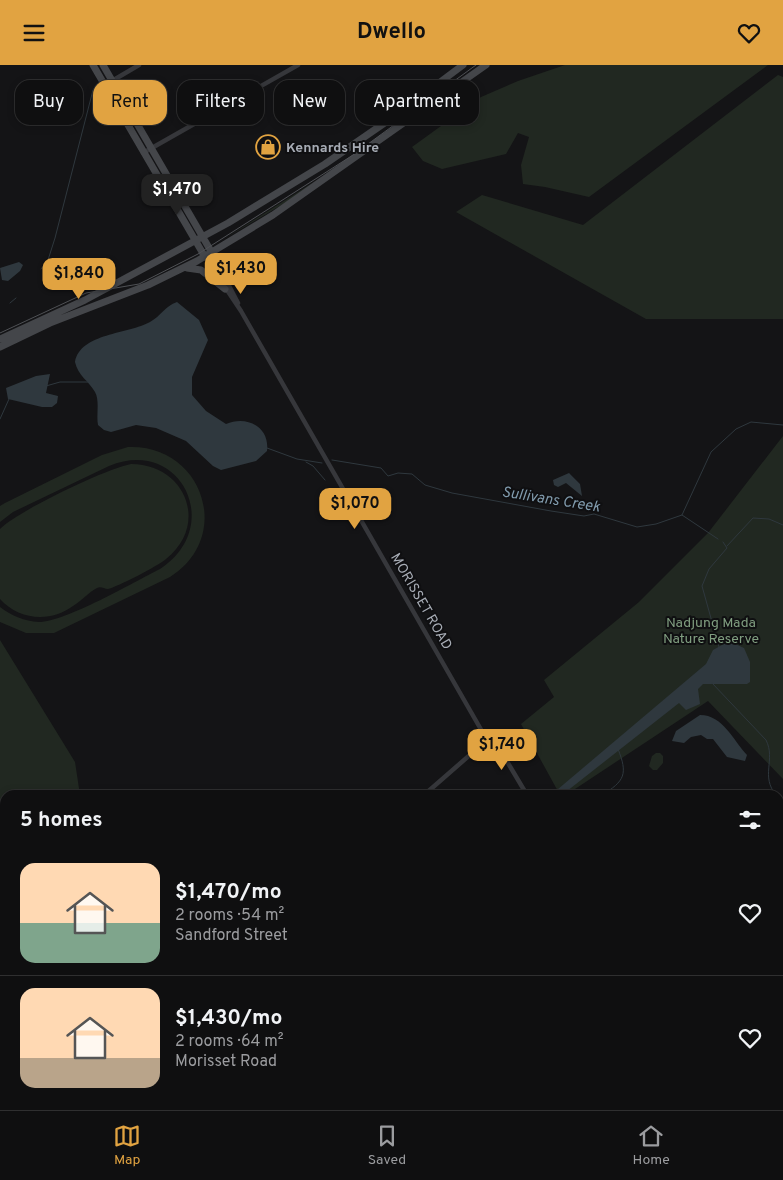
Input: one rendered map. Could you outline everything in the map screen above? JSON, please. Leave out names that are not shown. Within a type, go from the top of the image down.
[{"type":"main road","points":[[93,65],[101,80]]},
{"type":"main road","name":"MORISSET ROAD","points":[[103,65],[111,80]]},
{"type":"main road","points":[[0,339],[86,301],[202,237],[325,165],[463,65]]},
{"type":"main road","points":[[0,347],[50,323],[148,285],[186,268],[212,253],[344,167],[486,65]]},
{"type":"main road","points":[[128,125],[205,257]]},
{"type":"main road","name":"MORISSET ROAD","points":[[137,125],[212,253]]},
{"type":"main road","points":[[186,268],[201,270],[225,289]]},
{"type":"street","points":[[114,80],[139,65]]},
{"type":"street","points":[[144,153],[298,65]]},
{"type":"street","name":"MORISSET ROAD","points":[[212,253],[226,277],[241,311],[487,740],[508,763],[524,790]]},
{"type":"street","name":"MORISSET ROAD","points":[[205,257],[241,311]]},
{"type":"street","points":[[430,790],[487,740]]},
{"type":"green space","points":[[565,65],[768,65],[589,197],[523,184],[521,165],[529,137],[518,133],[506,154],[442,169],[423,161],[412,147],[442,125],[479,125],[479,98],[518,81]]},
{"type":"green space","points":[[778,75],[783,77],[783,319],[646,319],[456,212],[482,195],[583,225]]},
{"type":"green space","points":[[317,180],[288,201],[224,239]]},
{"type":"green space","name":"Nadjung Mada Nature Reserve","points":[[783,436],[783,779],[708,701],[574,790],[557,790],[521,724],[554,697],[544,680],[639,602],[708,533]]},
{"type":"green space","points":[[128,447],[154,450],[175,460],[191,476],[201,496],[205,517],[201,539],[190,560],[170,577],[54,633],[26,633],[0,622],[0,607],[28,621],[39,622],[65,616],[160,569],[179,551],[190,531],[191,510],[186,491],[174,474],[156,464],[135,460],[109,466],[13,512],[0,522],[0,506],[5,503],[102,455]]},
{"type":"green space","points":[[131,464],[150,467],[165,474],[177,485],[185,498],[188,514],[187,529],[179,545],[166,559],[147,571],[113,587],[108,589],[97,588],[73,606],[55,615],[35,617],[25,615],[8,606],[0,599],[0,529],[24,512],[62,492],[119,467]]},
{"type":"green space","points":[[0,640],[75,762],[79,790],[0,790]]},
{"type":"green space","points":[[660,753],[663,756],[663,763],[657,770],[653,770],[649,766],[652,756]]},
{"type":"shaded area","points":[[19,262],[23,265],[20,271],[8,281],[2,280],[0,268]]},
{"type":"shaded area","points":[[177,302],[199,320],[208,340],[192,377],[192,395],[206,411],[226,424],[242,421],[249,422],[261,430],[265,435],[267,451],[256,461],[221,470],[213,466],[186,441],[156,428],[136,425],[111,432],[104,430],[98,425],[98,404],[93,388],[76,367],[75,362],[79,352],[95,340],[150,322],[169,306]]},
{"type":"shaded area","points":[[50,374],[46,393],[58,396],[57,403],[52,407],[42,407],[8,399],[6,388],[36,376]]},
{"type":"shaded area","points":[[569,473],[580,484],[582,496],[566,483],[558,487],[554,485],[553,480]]},
{"type":"shaded area","points":[[729,641],[744,648],[750,662],[750,682],[747,684],[703,684],[698,689],[700,704],[686,710],[679,703],[568,790],[557,790],[706,664],[713,650]]},
{"type":"shaded area","points":[[700,715],[715,719],[727,729],[747,755],[745,761],[727,757],[713,739],[707,739],[701,735],[691,737],[684,743],[672,741],[676,731]]},
{"type":"waterway","points":[[41,269],[48,260],[55,238],[93,90]]},
{"type":"waterway","points":[[10,303],[16,298]]},
{"type":"waterway","name":"Sullivans Creek","points":[[46,386],[60,382],[88,382]]},
{"type":"waterway","name":"Sullivans Creek","points":[[0,419],[9,399]]},
{"type":"waterway","name":"Sullivans Creek","points":[[332,460],[381,468],[388,476],[398,473],[412,474],[425,485],[452,493],[584,516],[594,514],[637,527],[656,524],[682,515],[711,452],[736,429],[751,422],[783,425]]},
{"type":"waterway","name":"Sullivans Creek","points":[[267,448],[297,459],[322,463]]},
{"type":"waterway","points":[[306,462],[313,466],[325,480]]},
{"type":"waterway","points":[[682,515],[718,539]]},
{"type":"waterway","points":[[727,546],[753,518],[769,519],[783,525]]},
{"type":"waterway","points":[[719,647],[702,586],[709,569],[727,548],[723,542]]},
{"type":"waterway","points":[[712,683],[766,740],[770,754],[768,775],[772,790]]},
{"type":"waterway","points":[[609,790],[620,781],[622,776],[623,765],[618,749]]},
{"type":"tram line","points":[[0,333],[86,293],[139,284],[198,254],[353,155],[476,65]]},
{"type":"place","name":"Kennards Hire","points":[[268,147]]}]
